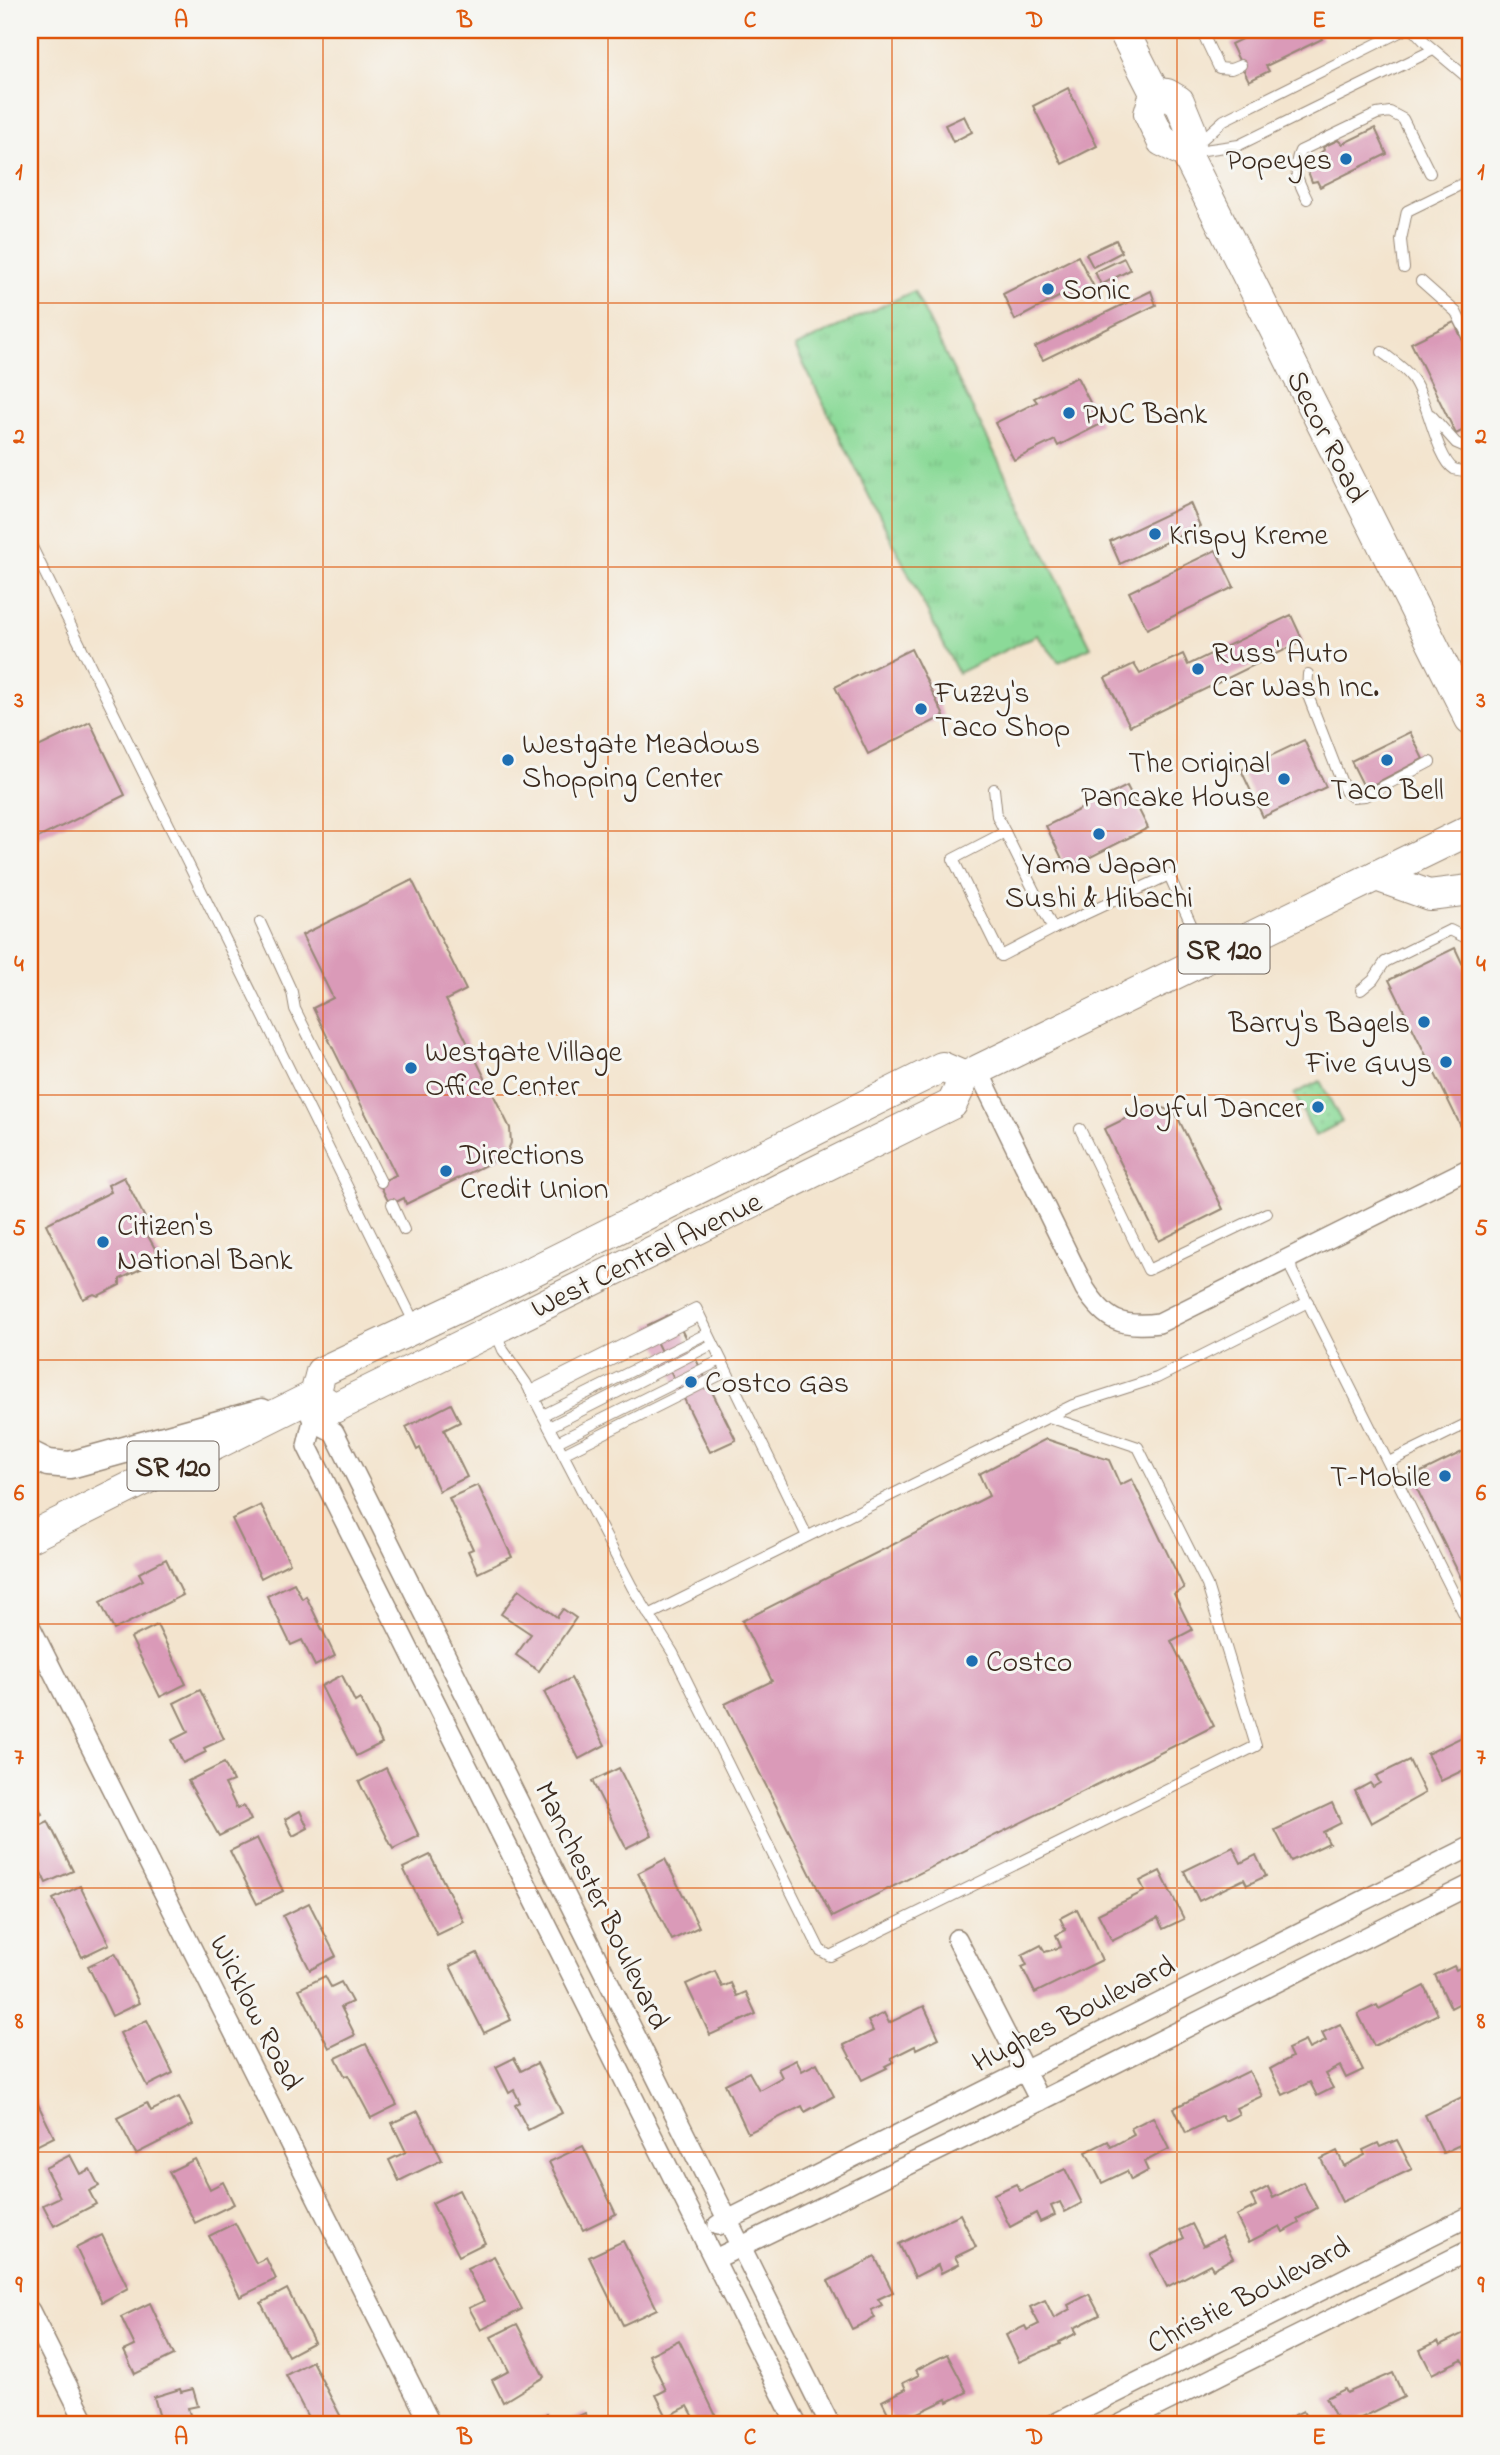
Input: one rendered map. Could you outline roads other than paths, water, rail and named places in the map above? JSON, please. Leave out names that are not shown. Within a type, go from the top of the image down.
[{"type":"main road","name":"Secor Road","points":[[1124,30],[1154,93],[1149,114],[1162,141],[1186,153],[1461,677],[1470,719]]},
{"type":"main road","name":"SR 120","points":[[972,1074],[1470,830]]},
{"type":"main road","points":[[1376,876],[1429,895],[1470,890]]},
{"type":"main road","name":"West Central Avenue","points":[[942,1067],[972,1074],[952,1104],[334,1408],[311,1406],[321,1372],[644,1216],[942,1067]]},
{"type":"main road","points":[[494,1329],[494,1307],[641,1236],[644,1216]]},
{"type":"main road","name":"SR 120","points":[[30,1537],[311,1406]]},
{"type":"street","points":[[972,1074],[1085,1289],[1097,1308],[1109,1318],[1124,1324],[1159,1323],[1470,1168]]},
{"type":"street","points":[[30,1454],[48,1463],[70,1465],[311,1406]]},
{"type":"street","name":"Manchester Boulevard","points":[[311,1406],[334,1432],[741,2247],[823,2423]]},
{"type":"street","name":"Manchester Boulevard","points":[[311,1406],[307,1446],[797,2425]]},
{"type":"street","name":"Wicklow Road","points":[[30,1626],[431,2425]]},
{"type":"street","name":"Hughes Boulevard","points":[[702,2232],[1470,1847]]},
{"type":"street","points":[[715,2259],[1040,2101],[1470,1885]]},
{"type":"street","points":[[957,1939],[1040,2101]]},
{"type":"street","name":"Christie Boulevard","points":[[1052,2425],[1470,2216]]},
{"type":"street","name":"Christie Boulevard","points":[[1119,2425],[1470,2250]]},
{"type":"street","points":[[30,2311],[88,2425]]},
{"type":"lane","points":[[1200,30],[1219,68],[1231,69],[1241,65]]},
{"type":"lane","points":[[1186,153],[1224,120],[1404,30]]},
{"type":"lane","points":[[1414,30],[1433,50],[1470,80]]},
{"type":"lane","points":[[1186,153],[1239,145],[1433,50]]},
{"type":"lane","points":[[1307,200],[1296,170],[1295,160],[1300,151],[1377,114],[1390,112],[1403,119],[1430,173]]},
{"type":"lane","points":[[1404,268],[1401,240],[1407,211],[1470,180]]},
{"type":"lane","points":[[1421,281],[1456,312],[1470,341]]},
{"type":"lane","points":[[1382,352],[1412,377],[1429,412],[1438,444],[1448,463],[1453,468],[1470,471]]},
{"type":"lane","points":[[1429,412],[1456,443],[1470,449]]},
{"type":"lane","points":[[30,543],[416,1327]]},
{"type":"lane","points":[[1308,674],[1307,693],[1345,791],[1352,797],[1365,796],[1430,762]]},
{"type":"lane","points":[[994,789],[997,816],[1053,929]]},
{"type":"lane","points":[[1005,832],[953,859],[1001,956],[1169,875],[1207,957]]},
{"type":"lane","points":[[260,922],[292,992],[295,1009],[382,1182]]},
{"type":"lane","points":[[1361,990],[1373,980],[1385,962],[1450,930],[1470,940]]},
{"type":"lane","points":[[1080,1129],[1148,1270],[1267,1213]]},
{"type":"lane","points":[[392,1204],[404,1230]]},
{"type":"lane","points":[[1290,1258],[1292,1271],[1470,1626]]},
{"type":"lane","points":[[649,1615],[1073,1405],[1157,1378],[1308,1302]]},
{"type":"lane","points":[[532,1395],[696,1308],[807,1536]]},
{"type":"lane","points":[[494,1329],[503,1350],[543,1415],[632,1587],[673,1653],[820,1951],[830,1956],[1256,1746],[1207,1585],[1138,1447],[1049,1417]]},
{"type":"lane","points":[[543,1415],[708,1333]]},
{"type":"lane","points":[[549,1427],[713,1344]]},
{"type":"lane","points":[[557,1442],[721,1360]]},
{"type":"lane","points":[[563,1454],[726,1372]]},
{"type":"lane","points":[[1389,1462],[1470,1422]]},
{"type":"place","name":"Popeyes","points":[[1346,159]]},
{"type":"place","name":"Sonic","points":[[1048,289]]},
{"type":"place","name":"PNC Bank","points":[[1069,413]]},
{"type":"place","name":"Krispy Kreme","points":[[1155,534]]},
{"type":"place","name":"Russ' Auto Car Wash Inc.","points":[[1198,669]]},
{"type":"place","name":"Fuzzy's Taco Shop","points":[[921,709]]},
{"type":"place","name":"Westgate Meadows Shopping Center","points":[[508,760]]},
{"type":"place","name":"Taco Bell","points":[[1387,760]]},
{"type":"place","name":"The Original Pancake House","points":[[1284,779]]},
{"type":"place","name":"Yama Japan Sushi & Hibachi","points":[[1099,834]]},
{"type":"place","name":"Barry's Bagels","points":[[1424,1022]]},
{"type":"place","name":"Five Guys","points":[[1446,1062]]},
{"type":"place","name":"Westgate Village Office Center","points":[[411,1068]]},
{"type":"place","name":"Joyful Dancer","points":[[1318,1107]]},
{"type":"place","name":"Directions Credit Union","points":[[446,1171]]},
{"type":"place","name":"Citizen's National Bank","points":[[103,1242]]},
{"type":"place","name":"Costco Gas","points":[[691,1382]]},
{"type":"place","name":"T-Mobile","points":[[1445,1476]]},
{"type":"place","name":"Costco","points":[[972,1661]]}]
